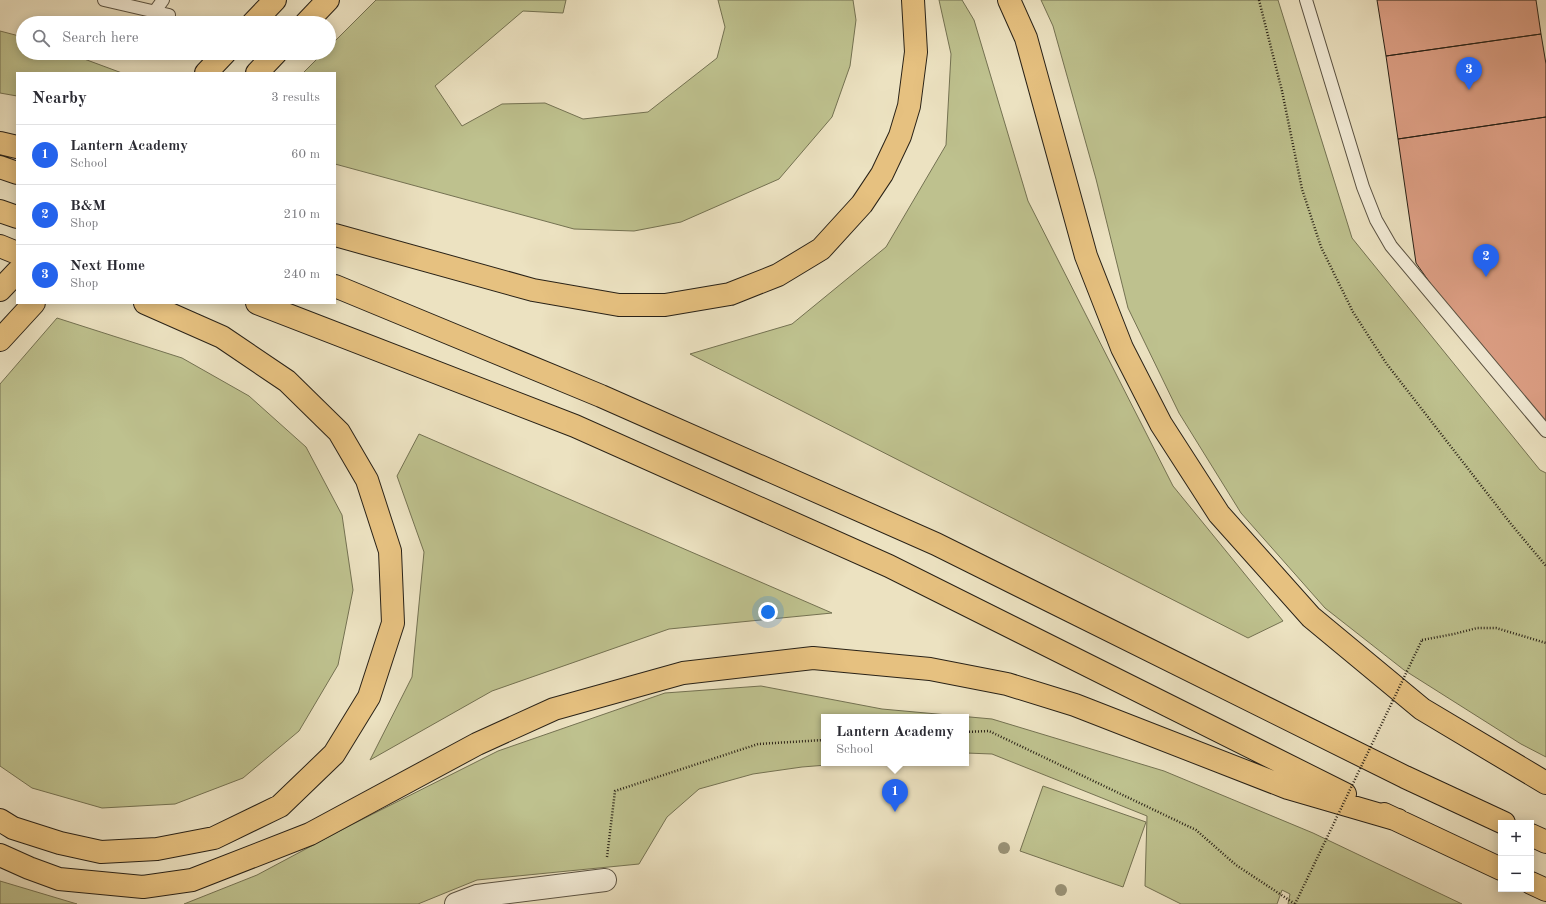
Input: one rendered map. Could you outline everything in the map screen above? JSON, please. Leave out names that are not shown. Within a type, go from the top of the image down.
[{"type":"highway","points":[[260,16],[275,0]]},
{"type":"highway","points":[[313,16],[328,0]]},
{"type":"highway","points":[[336,235],[533,290],[619,304],[665,305],[730,294],[778,275],[821,249],[862,204],[882,174],[900,136],[909,106],[916,52],[913,0]]},
{"type":"highway","points":[[1009,0],[1026,38],[1086,256],[1122,348],[1161,424],[1219,514],[1311,617],[1422,710],[1546,783]]},
{"type":"highway","points":[[207,72],[218,60]]},
{"type":"highway","points":[[258,72],[269,60]]},
{"type":"highway","points":[[0,143],[16,147]]},
{"type":"highway","points":[[0,167],[16,173]]},
{"type":"highway","points":[[0,210],[16,217]]},
{"type":"highway","points":[[0,246],[16,253]]},
{"type":"highway","points":[[336,286],[601,396],[936,544],[1405,777],[1498,820]]},
{"type":"highway","points":[[0,340],[33,304]]},
{"type":"highway","points":[[0,820],[13,828],[60,843],[101,852],[157,849],[214,838],[280,806],[334,754],[370,697],[393,623],[390,551],[367,480],[339,432],[287,380],[222,337],[147,304]]},
{"type":"highway","points":[[261,304],[575,426],[889,566],[1398,820],[1498,868]]},
{"type":"highway","points":[[0,856],[59,879],[143,887],[192,880],[310,834],[477,744],[554,709],[683,672],[813,658],[930,669],[1007,684],[1075,705],[1288,788],[1398,820]]},
{"type":"highway","points":[[1534,836],[1546,842]]},
{"type":"highway","points":[[1534,884],[1546,890]]},
{"type":"street","points":[[456,904],[477,896],[605,880]]},
{"type":"lane","points":[[104,0],[169,15]]},
{"type":"lane","points":[[155,11],[163,0]]},
{"type":"lane","points":[[1306,0],[1363,188],[1376,220],[1391,246],[1546,431]]},
{"type":"path","points":[[1259,0],[1282,91],[1302,189],[1321,247],[1353,312],[1386,363],[1511,524],[1546,566]]},
{"type":"path","points":[[969,732],[989,731],[1196,830],[1236,865],[1295,904],[1422,640],[1477,628],[1496,628],[1546,643]]},
{"type":"path","points":[[605,880],[615,791],[758,744],[821,740]]},
{"type":"green space","points":[[376,0],[566,0],[563,13],[523,11],[435,86],[462,126],[502,104],[545,103],[583,119],[648,112],[717,58],[725,27],[718,0],[853,0],[856,20],[850,66],[832,117],[779,179],[681,222],[634,231],[574,229],[336,164],[336,72],[304,72],[316,60],[336,60],[336,40]]},
{"type":"green space","points":[[939,0],[962,0],[974,20],[1028,201],[1173,486],[1283,621],[1248,638],[690,354],[792,324],[886,247],[946,145],[951,54]]},
{"type":"green space","points":[[1041,0],[1278,0],[1352,238],[1540,470],[1546,473],[1546,757],[1521,744],[1404,670],[1325,608],[1241,513],[1179,413],[1128,308],[1096,179],[1053,26]]},
{"type":"green space","points":[[0,31],[16,35],[16,60],[87,60],[119,72],[16,72],[16,96],[0,93]]},
{"type":"green space","points":[[57,318],[182,358],[249,396],[306,447],[342,515],[353,590],[338,665],[299,731],[243,778],[175,804],[102,808],[32,788],[0,766],[0,384]]},
{"type":"green space","points":[[419,434],[832,613],[669,629],[492,691],[370,760],[412,677],[424,552],[397,476]]},
{"type":"green space","points":[[761,686],[882,709],[937,714],[821,714],[821,765],[753,774],[699,789],[667,817],[639,864],[477,880],[418,904],[184,904],[257,875],[347,827],[498,751],[665,693]]},
{"type":"green space","points":[[969,717],[992,719],[1164,771],[1313,833],[1462,904],[1288,904],[1290,894],[1282,890],[1277,904],[1181,904],[1145,886],[1147,816],[992,754],[969,753]]},
{"type":"green space","points":[[1043,786],[1146,822],[1123,887],[1020,851]]},
{"type":"green space","points":[[0,881],[77,904],[0,904]]},
{"type":"building","points":[[1377,0],[1536,0],[1541,34],[1386,56]]},
{"type":"building","points":[[1541,34],[1546,64],[1546,117],[1398,139],[1386,56]]},
{"type":"building","points":[[1546,117],[1546,423],[1435,290],[1416,263],[1398,139]]},
{"type":"place","name":"Next Home","points":[[1469,90]]},
{"type":"place","name":"B&M","points":[[1486,277]]},
{"type":"place","name":"Lantern Academy","points":[[895,812]]}]
